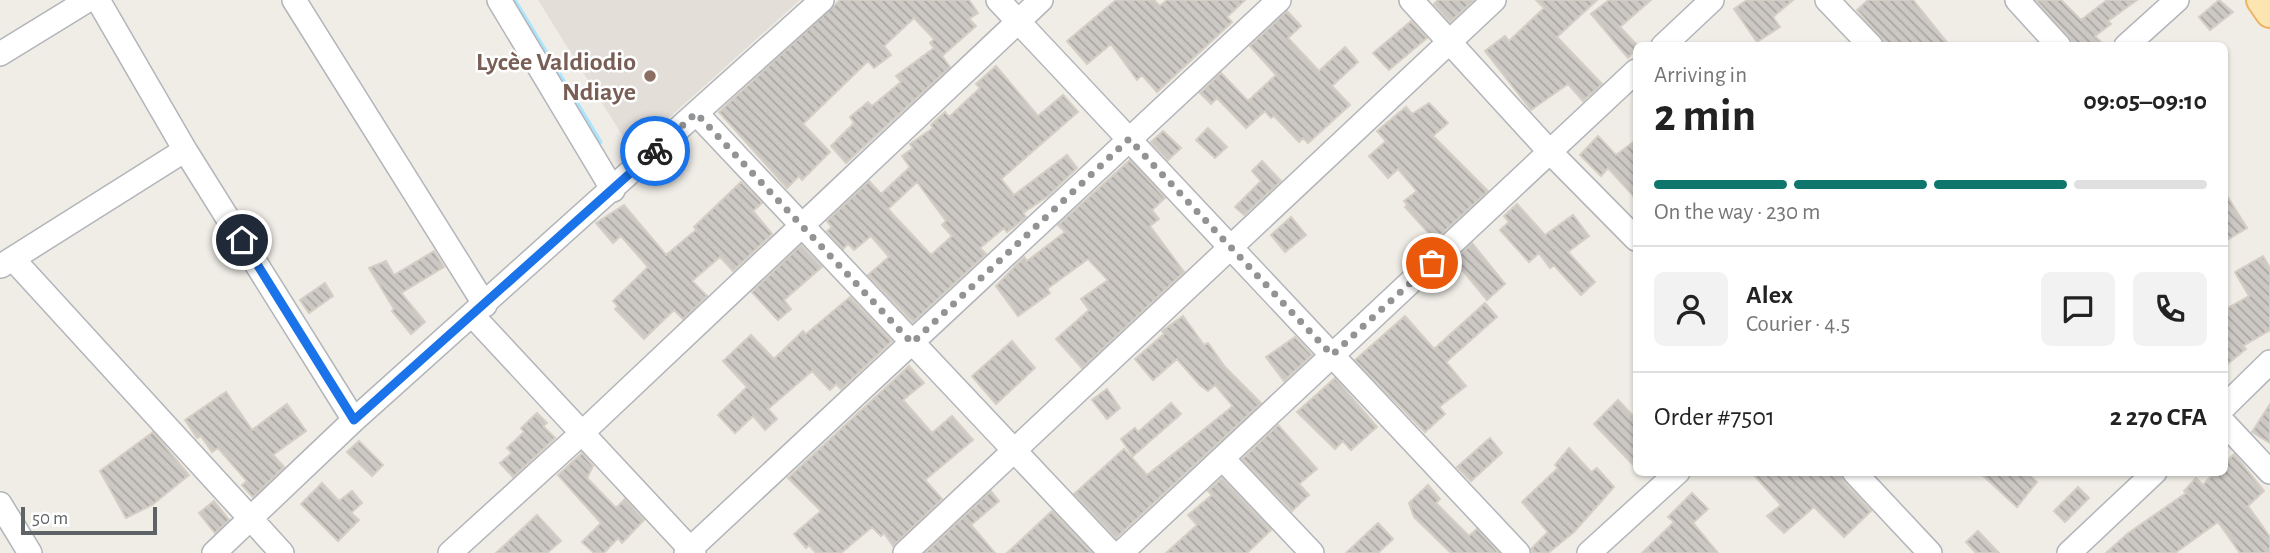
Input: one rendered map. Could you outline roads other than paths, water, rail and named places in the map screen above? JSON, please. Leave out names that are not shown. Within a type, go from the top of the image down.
[{"type":"main road","points":[[2262,0],[2270,13]]},
{"type":"street","points":[[0,54],[88,0]]},
{"type":"street","points":[[98,0],[185,150],[354,420]]},
{"type":"street","points":[[294,0],[479,311],[582,433],[690,552],[1279,0]]},
{"type":"street","points":[[499,0],[614,190]]},
{"type":"street","points":[[214,553],[354,420],[614,190],[822,0]]},
{"type":"street","points":[[998,0],[1518,553]]},
{"type":"street","points":[[450,553],[582,433],[1041,0]]},
{"type":"street","points":[[1411,0],[1551,153],[1633,236]]},
{"type":"street","points":[[905,553],[1494,0]]},
{"type":"street","points":[[1667,42],[1712,0]]},
{"type":"street","points":[[1827,0],[1867,42]]},
{"type":"street","points":[[2017,0],[2055,42]]},
{"type":"street","points":[[2130,42],[2177,0]]},
{"type":"street","points":[[1121,553],[1633,74]]},
{"type":"street","points":[[696,113],[1111,553]]},
{"type":"street","points":[[185,150],[6,263],[282,553]]},
{"type":"street","points":[[2228,403],[2270,362]]},
{"type":"street","points":[[2228,427],[2270,472]]},
{"type":"street","points":[[1223,459],[1312,553]]},
{"type":"street","points":[[1589,553],[1674,476]]},
{"type":"street","points":[[1858,476],[1930,553]]},
{"type":"street","points":[[2069,553],[2151,476]]},
{"type":"street","points":[[0,504],[30,553]]},
{"type":"waterway","points":[[514,0],[600,142]]},
{"type":"place","name":"Lycèe Valdiodio Ndiaye","points":[[650,76]]}]
